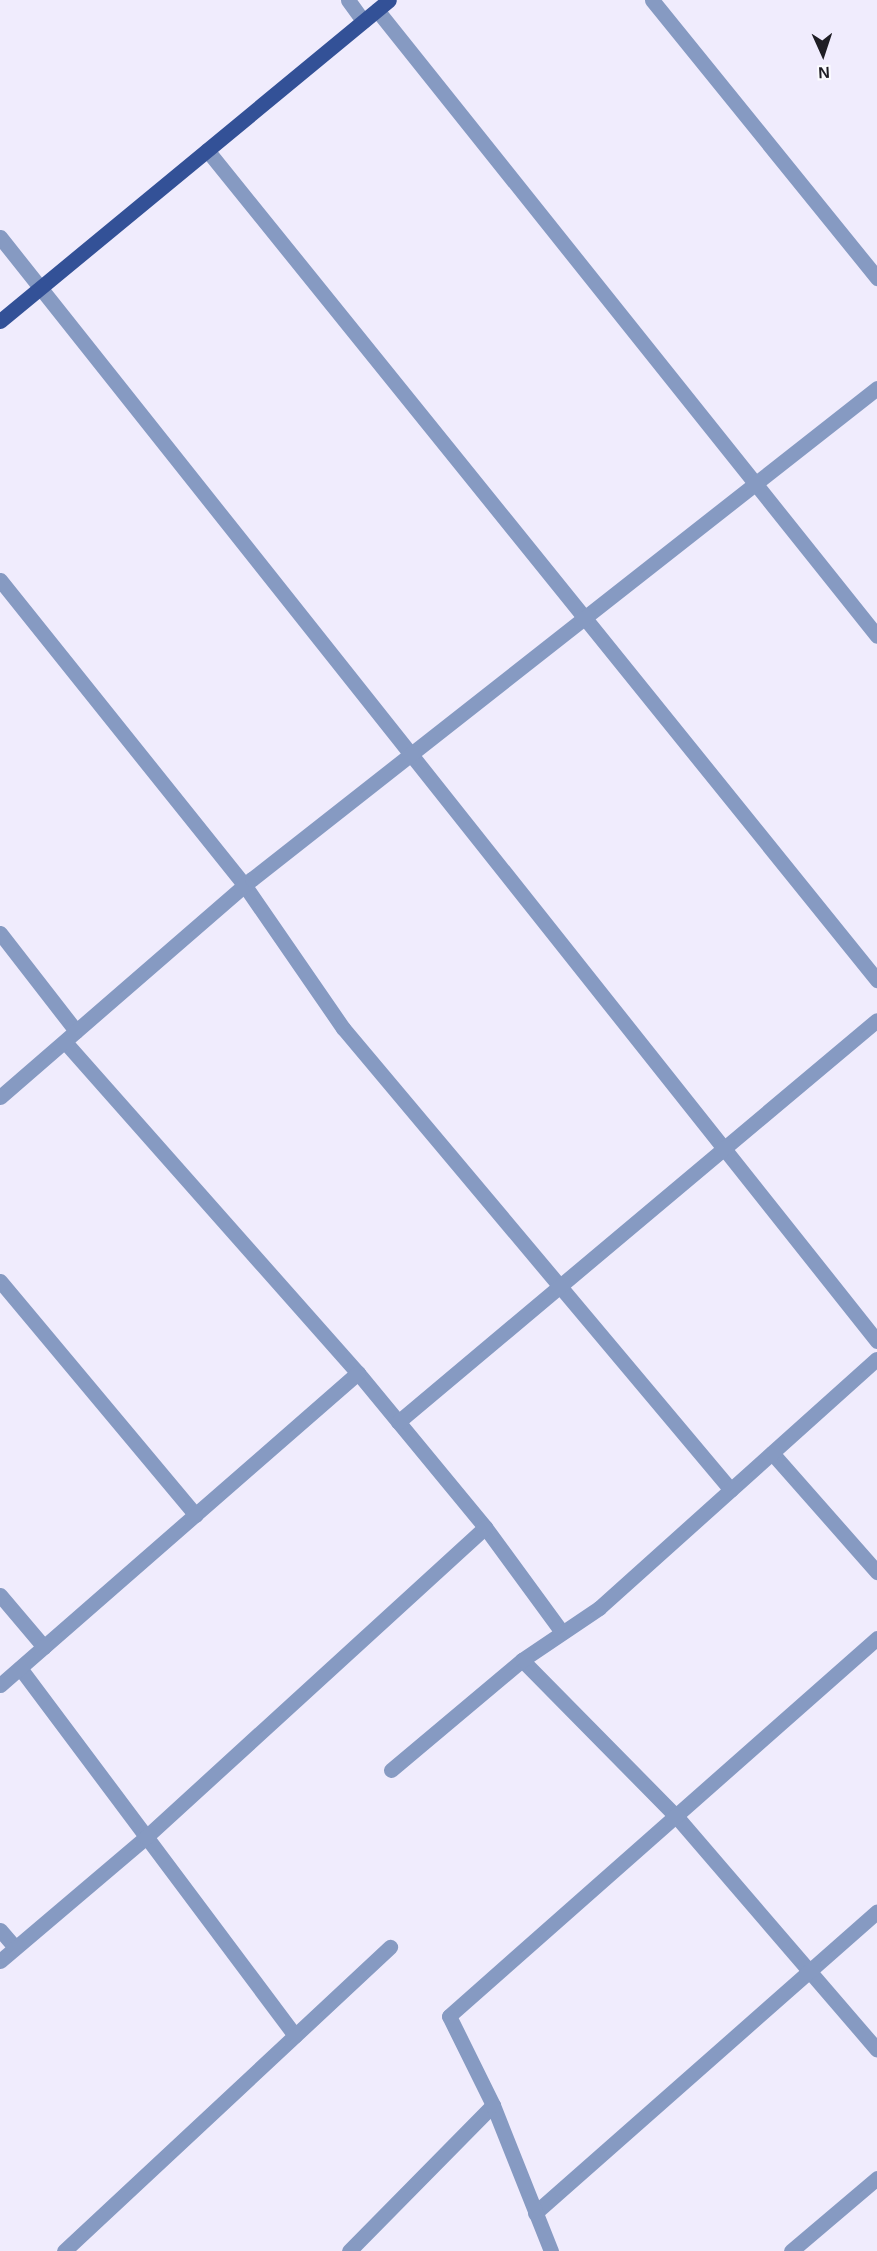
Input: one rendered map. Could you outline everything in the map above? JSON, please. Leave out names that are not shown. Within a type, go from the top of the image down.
[{"type":"main road","points":[[0,321],[383,5]]},
{"type":"street","points":[[348,0],[363,21]]},
{"type":"street","points":[[652,0],[877,278]]},
{"type":"street","points":[[383,5],[757,486],[877,636]]},
{"type":"street","points":[[207,150],[588,617],[877,980]]},
{"type":"street","points":[[0,237],[42,286],[877,1341]]},
{"type":"street","points":[[0,1097],[245,886],[757,486],[877,388]]},
{"type":"street","points":[[0,580],[245,886],[343,1028],[731,1490]]},
{"type":"street","points":[[0,933],[76,1031]]},
{"type":"street","points":[[399,1422],[877,1020]]},
{"type":"street","points":[[64,1042],[399,1422],[485,1527],[561,1631]]},
{"type":"street","points":[[0,1281],[196,1515]]},
{"type":"street","points":[[391,1770],[522,1660],[561,1631],[599,1608],[877,1359]]},
{"type":"street","points":[[0,1685],[358,1374]]},
{"type":"street","points":[[772,1453],[877,1572]]},
{"type":"street","points":[[0,1961],[146,1837],[485,1527]]},
{"type":"street","points":[[0,1595],[44,1647]]},
{"type":"street","points":[[551,2251],[493,2105],[449,2016],[877,1638]]},
{"type":"street","points":[[522,1660],[676,1816],[877,2050]]},
{"type":"street","points":[[20,1668],[295,2035]]},
{"type":"street","points":[[536,2212],[877,1911]]},
{"type":"street","points":[[0,1930],[15,1947]]},
{"type":"street","points":[[64,2251],[390,1947]]},
{"type":"street","points":[[349,2251],[493,2105]]},
{"type":"street","points":[[791,2251],[877,2178]]}]
